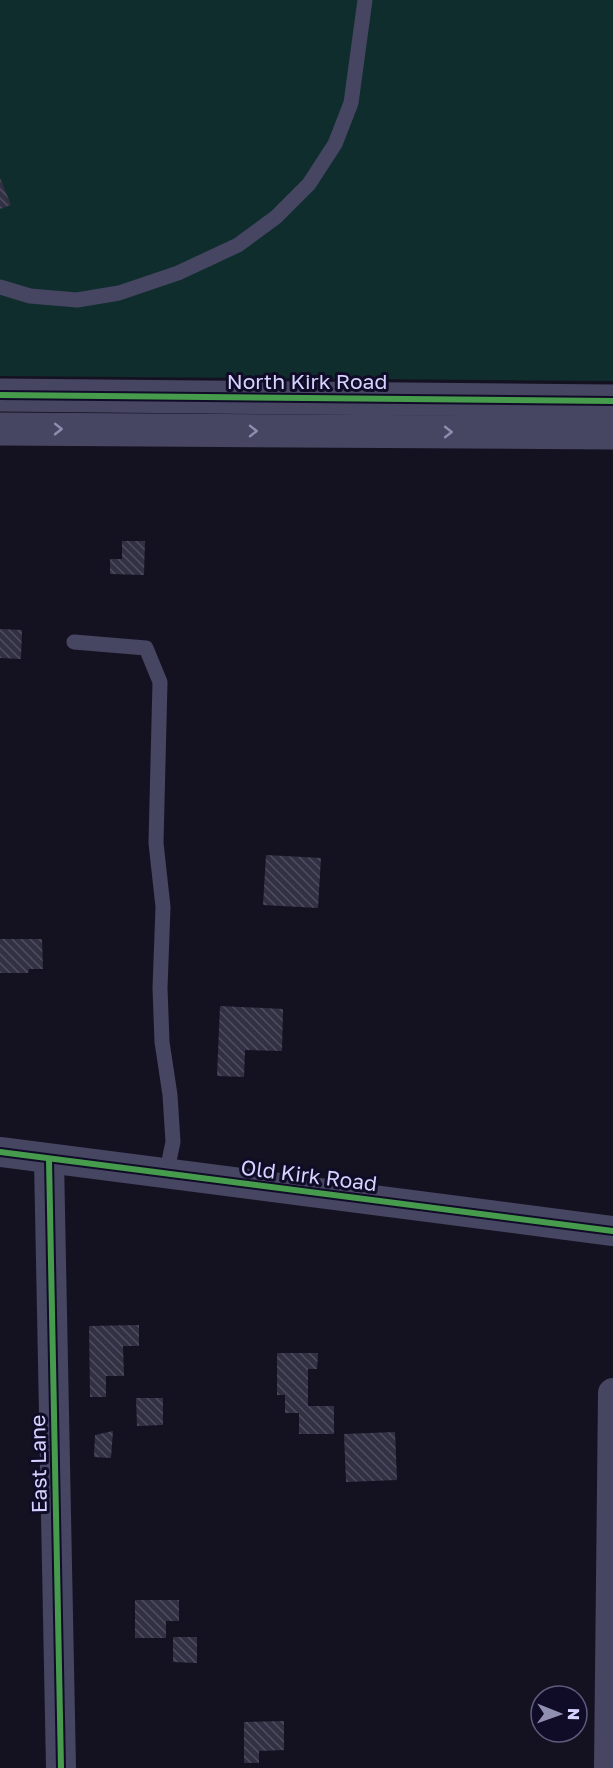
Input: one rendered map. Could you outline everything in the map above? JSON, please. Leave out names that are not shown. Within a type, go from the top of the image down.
[{"type":"street","name":"North Kirk Road","points":[[0,395],[613,401]]},
{"type":"street","points":[[0,429],[613,433]]},
{"type":"street","name":"Old Kirk Road","points":[[0,1152],[613,1231]]},
{"type":"street","name":"East Lane","points":[[49,1160],[61,1768]]},
{"type":"street","points":[[609,1768],[613,1393]]},
{"type":"lane","points":[[0,287],[30,296],[77,300],[119,293],[178,273],[238,245],[276,217],[309,184],[334,144],[351,103],[365,0]]},
{"type":"lane","points":[[74,642],[146,648],[160,682],[156,843],[163,907],[159,988],[162,1042],[170,1095],[172,1142],[166,1175]]},
{"type":"green space","points":[[0,0],[613,0],[613,381],[0,376]]},
{"type":"building","points":[[0,178],[11,205],[0,209]]},
{"type":"building","points":[[122,541],[145,541],[144,575],[110,574],[110,559],[122,559]]},
{"type":"building","points":[[0,629],[22,630],[21,659],[0,658]]},
{"type":"building","points":[[266,855],[321,858],[318,908],[263,905]]},
{"type":"building","points":[[0,939],[42,939],[43,969],[29,969],[28,973],[0,973]]},
{"type":"building","points":[[220,1006],[283,1009],[282,1051],[245,1050],[244,1077],[217,1076]]},
{"type":"building","points":[[139,1325],[139,1346],[123,1346],[124,1376],[106,1376],[106,1397],[90,1397],[89,1326]]},
{"type":"building","points":[[277,1353],[318,1353],[317,1369],[308,1369],[308,1406],[334,1406],[334,1434],[299,1434],[299,1413],[285,1413],[285,1395],[277,1395]]},
{"type":"building","points":[[136,1398],[163,1398],[163,1425],[137,1426]]},
{"type":"building","points":[[113,1431],[111,1458],[94,1457],[95,1435]]},
{"type":"building","points":[[395,1432],[397,1480],[346,1482],[344,1434]]},
{"type":"building","points":[[135,1600],[179,1600],[179,1621],[166,1621],[166,1638],[135,1638]]},
{"type":"building","points":[[173,1637],[197,1637],[197,1663],[173,1662]]},
{"type":"building","points":[[284,1721],[284,1750],[259,1751],[259,1763],[244,1763],[244,1722]]},
{"type":"cycle path","points":[[0,395],[613,401]]},
{"type":"cycle path","points":[[0,1152],[613,1231]]},
{"type":"cycle path","points":[[49,1160],[61,1768]]}]
